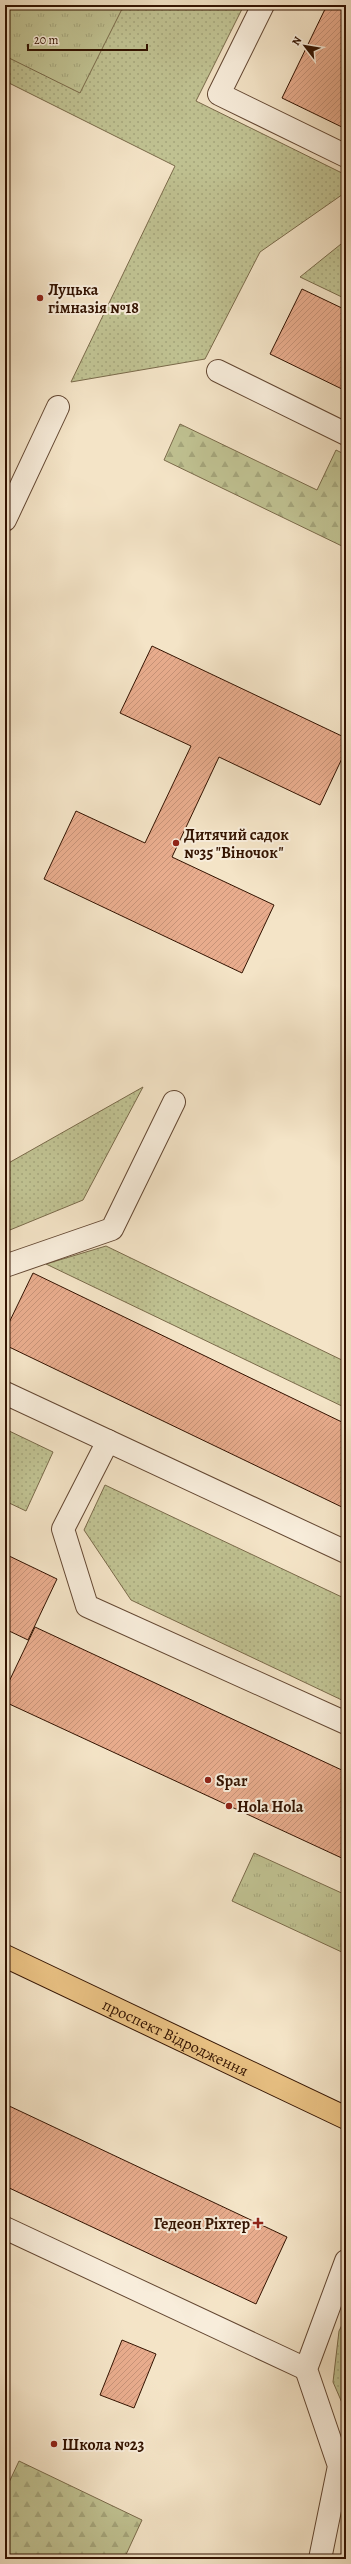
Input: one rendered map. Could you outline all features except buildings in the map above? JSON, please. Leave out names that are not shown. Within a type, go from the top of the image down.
[{"type":"main road","name":"проспект Відродження","points":[[5,1956],[346,2118]]},
{"type":"lane","points":[[263,5],[219,94],[346,156]]},
{"type":"lane","points":[[218,371],[346,434]]},
{"type":"lane","points":[[5,520],[58,407]]},
{"type":"lane","points":[[5,1266],[112,1229],[174,1102]]},
{"type":"lane","points":[[5,1393],[346,1552]]},
{"type":"lane","points":[[108,1441],[63,1529],[86,1606],[346,1723]]},
{"type":"lane","points":[[5,2228],[306,2370]]},
{"type":"lane","points":[[320,2559],[339,2466],[306,2370],[346,2262]]},
{"type":"green space","points":[[5,5],[244,5],[196,101],[346,175],[346,192],[260,252],[205,359],[71,382],[175,166],[5,81]]},
{"type":"green space","points":[[5,5],[124,5],[80,93],[5,56]]},
{"type":"green space","points":[[346,240],[346,299],[300,277]]},
{"type":"green space","points":[[180,424],[317,490],[336,450],[346,455],[346,548],[164,460]]},
{"type":"green space","points":[[143,1087],[83,1200],[5,1232],[5,1165]]},
{"type":"green space","points":[[106,1246],[346,1362],[346,1408],[46,1264]]},
{"type":"green space","points":[[5,1429],[53,1452],[26,1511],[5,1501]]},
{"type":"green space","points":[[105,1485],[346,1599],[346,1702],[131,1600],[84,1530]]},
{"type":"green space","points":[[254,1853],[346,1895],[346,1954],[232,1901]]},
{"type":"green space","points":[[346,2317],[346,2412],[333,2382],[339,2331]]},
{"type":"green space","points":[[19,2461],[142,2520],[124,2559],[5,2559],[5,2491]]},
{"type":"place","name":"Луцька гімназія №18","points":[[40,298]]},
{"type":"place","name":"Дитячий садок №35 \"Віночок\"","points":[[176,843]]},
{"type":"place","name":"Spar","points":[[208,1780]]},
{"type":"place","name":"Hola Hola","points":[[229,1806]]},
{"type":"place","name":"Гедеон Ріхтер","points":[[258,2223]]},
{"type":"place","name":"Школа №23","points":[[54,2444]]}]
